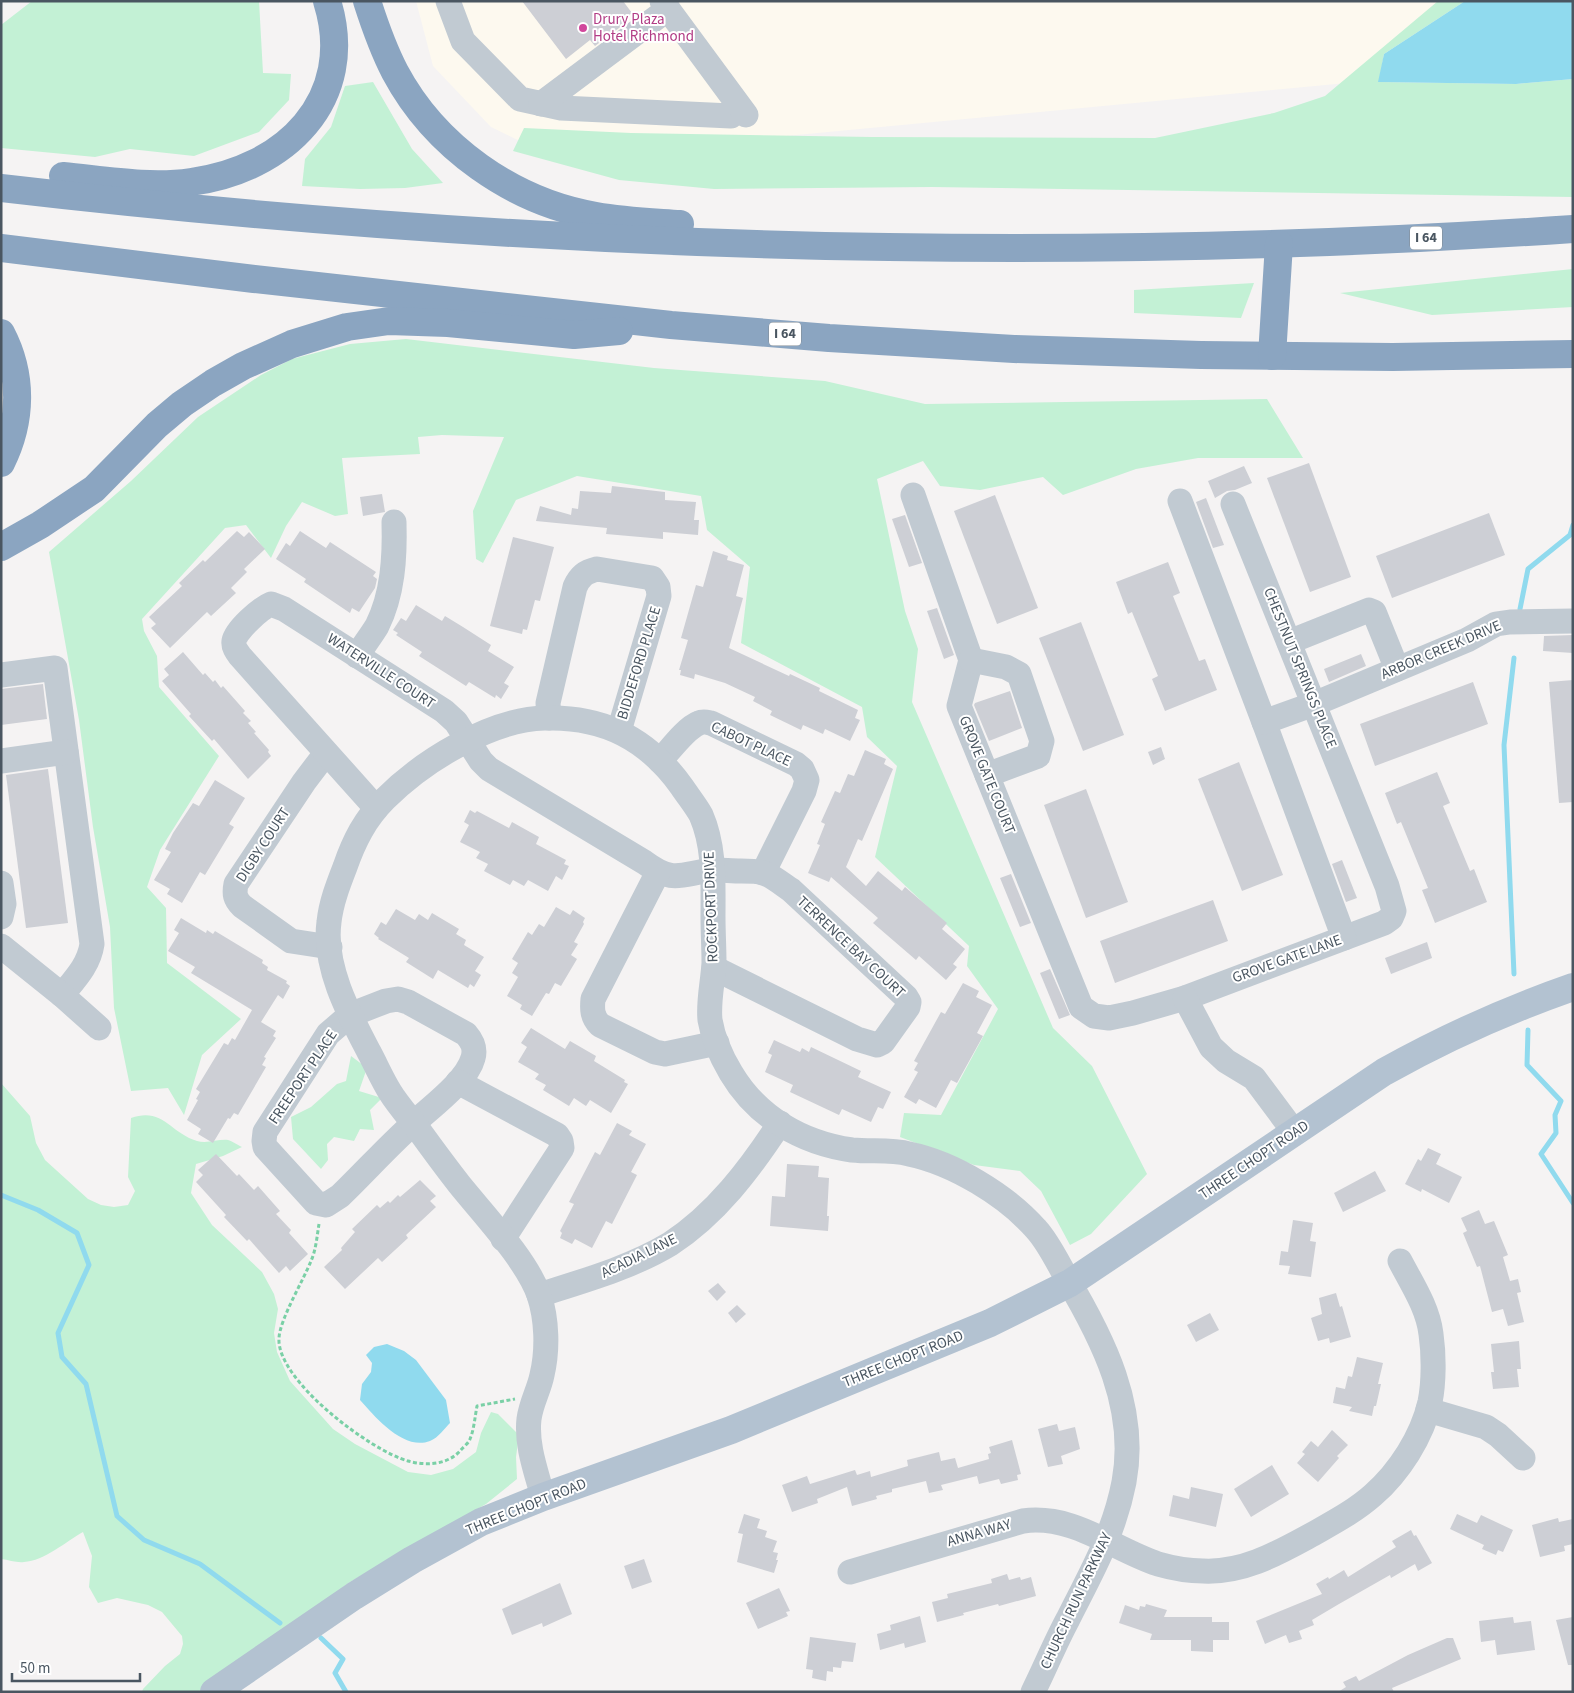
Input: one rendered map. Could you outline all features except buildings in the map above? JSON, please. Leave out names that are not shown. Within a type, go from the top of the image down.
[{"type":"highway","points":[[1,178],[49,175],[166,185],[215,178],[265,159],[296,135],[322,99],[333,62],[334,37],[326,1]]},
{"type":"highway","points":[[367,1],[378,35],[395,73],[417,106],[450,143],[481,168],[521,192],[553,205],[596,216],[708,225],[857,247]]},
{"type":"highway","name":"I 64","points":[[1,188],[203,210],[422,228],[668,242],[857,247],[1032,248],[1279,244],[1472,236],[1573,229]]},
{"type":"highway","points":[[1272,356],[1279,244]]},
{"type":"highway","name":"I 64","points":[[1,248],[254,279],[671,325],[829,338],[1014,349],[1272,356],[1393,357],[1573,354]]},
{"type":"highway","points":[[1,561],[30,544],[50,528],[94,489],[157,424],[182,404],[213,383],[268,354],[292,344],[329,332],[389,321],[448,322],[574,336],[671,325]]},
{"type":"highway","points":[[1,333],[12,357],[16,374],[18,407],[15,426],[1,463]]},
{"type":"highway","points":[[1,547],[40,525],[94,489]]},
{"type":"main road","name":"THREE CHOPT ROAD","points":[[214,1692],[354,1596],[412,1560],[481,1522],[543,1497],[731,1430],[998,1320],[1070,1283],[1384,1072],[1430,1046],[1510,1010],[1573,987]]},
{"type":"street","points":[[448,1],[463,41],[520,100],[561,108],[738,116],[665,5],[541,104]]},
{"type":"street","points":[[913,495],[971,660],[1006,667],[1019,674],[1042,741],[1038,756],[987,775]]},
{"type":"street","points":[[1180,501],[1344,938]]},
{"type":"street","name":"CHESTNUT SPRINGS PLACE","points":[[1233,504],[1366,833]]},
{"type":"street","points":[[357,656],[377,626],[388,596],[395,557],[394,522]]},
{"type":"street","name":"BIDDEFORD PLACE","points":[[549,718],[548,703],[575,587],[580,577],[597,569],[652,578],[658,587],[660,596],[618,731]]},
{"type":"street","name":"WATERVILLE COURT","points":[[376,808],[234,647],[234,639],[240,630],[264,607],[271,604],[284,609],[444,712],[456,722],[481,761],[489,769],[658,872],[672,876],[686,876],[713,870]]},
{"type":"street","points":[[1290,642],[1369,610],[1374,612],[1397,669]]},
{"type":"street","name":"ARBOR CREEK DRIVE","points":[[1264,722],[1314,704],[1467,640],[1496,624],[1573,621]]},
{"type":"street","name":"GROVE GATE COURT","points":[[971,660],[959,706],[1081,1007],[1094,1016]]},
{"type":"street","points":[[1,675],[55,668],[92,944],[91,955],[86,965],[62,995]]},
{"type":"street","name":"ROCKPORT DRIVE","points":[[543,1497],[528,1443],[530,1412],[542,1374],[545,1349],[545,1328],[539,1295],[527,1273],[503,1239],[454,1178],[389,1090],[350,1015],[337,980],[330,947],[329,921],[336,890],[361,827],[376,808],[396,788],[427,765],[477,735],[518,721],[549,718],[579,719],[599,723],[618,731],[641,744],[660,761],[677,781],[700,814],[708,839],[713,870],[714,968],[710,1022],[717,1044],[729,1070],[745,1093],[762,1111],[804,1139],[853,1150],[909,1154],[941,1164],[979,1183],[1007,1203],[1038,1230],[1070,1283]]},
{"type":"street","name":"CABOT PLACE","points":[[660,761],[686,732],[703,722],[711,723],[796,764],[802,769],[807,780],[804,791],[763,873]]},
{"type":"street","points":[[1,761],[66,752]]},
{"type":"street","name":"DIGBY COURT","points":[[326,753],[304,782],[236,884],[234,895],[242,906],[291,941],[330,947]]},
{"type":"street","name":"GROVE GATE LANE","points":[[1094,1016],[1117,1017],[1185,998],[1384,923],[1391,918],[1394,910],[1387,886],[1366,833]]},
{"type":"street","name":"TERRENCE BAY COURT","points":[[713,870],[763,873],[790,890],[906,997],[909,1002],[908,1007],[883,1042],[877,1045],[857,1039],[714,968]]},
{"type":"street","points":[[658,872],[593,998],[592,1010],[594,1019],[600,1025],[655,1052],[665,1054],[717,1044]]},
{"type":"street","points":[[1,884],[4,904],[1,918]]},
{"type":"street","points":[[1,946],[62,995],[99,1028]]},
{"type":"street","points":[[1185,998],[1210,1047],[1226,1061],[1254,1078],[1295,1133]]},
{"type":"street","name":"FREEPORT PLACE","points":[[322,1204],[316,1203],[265,1147],[265,1132],[328,1034],[350,1015],[386,1001],[398,999],[408,1002],[466,1034],[472,1040],[474,1045],[473,1057],[468,1069],[448,1093],[414,1123]]},
{"type":"street","points":[[458,1082],[557,1135],[561,1141],[562,1148],[503,1239]]},
{"type":"street","points":[[322,1204],[326,1205],[340,1196],[414,1123]]},
{"type":"street","name":"ACADIA LANE","points":[[539,1295],[591,1279],[633,1262],[669,1244],[689,1230],[704,1218],[730,1191],[754,1162],[780,1123]]},
{"type":"street","name":"ANNA WAY","points":[[850,1572],[1033,1519],[1056,1521],[1158,1563],[1204,1571],[1235,1568],[1263,1560],[1347,1515],[1387,1482],[1404,1459],[1419,1432],[1428,1410],[1432,1376],[1431,1334],[1423,1306],[1400,1261]]},
{"type":"street","name":"CHURCH RUN PARKWAY","points":[[1033,1692],[1061,1632],[1108,1541],[1123,1486],[1126,1464],[1124,1415],[1118,1383],[1107,1354],[1070,1283]]},
{"type":"street","points":[[1428,1410],[1486,1427],[1498,1435],[1523,1458]]},
{"type":"path","points":[[322,1204],[312,1259],[283,1321],[278,1338],[282,1357],[296,1379],[319,1402],[348,1428],[385,1451],[408,1461],[431,1464],[453,1458],[470,1440],[477,1406],[512,1398],[532,1404]]},
{"type":"shaded area","points":[[416,1],[1573,1],[1573,33],[1515,67],[554,158],[491,127],[433,66]]},
{"type":"green space","points":[[32,1],[259,1],[263,73],[291,74],[289,100],[259,132],[194,156],[130,149],[95,157],[1,148],[1,25]]},
{"type":"green space","points":[[1438,1],[1465,1],[1384,54],[1379,82],[1516,84],[1573,79],[1573,197],[932,187],[714,189],[619,180],[513,151],[524,128],[631,133],[872,137],[1155,138],[1274,113],[1325,96]]},
{"type":"green space","points":[[373,82],[412,149],[443,183],[405,188],[360,189],[302,186],[305,159],[331,127],[345,86]]},
{"type":"green space","points":[[1573,269],[1573,307],[1432,315],[1340,293]]},
{"type":"green space","points":[[1254,283],[1241,318],[1134,313],[1134,290]]},
{"type":"green space","points":[[406,339],[654,368],[825,381],[925,404],[1267,399],[1303,458],[1198,458],[1136,469],[1063,495],[1043,477],[980,490],[940,486],[923,461],[877,479],[905,611],[918,649],[912,702],[1053,1028],[1092,1066],[1147,1174],[1091,1234],[1070,1245],[1041,1191],[1020,1171],[974,1165],[900,1137],[904,1113],[941,1115],[998,1009],[967,966],[969,946],[875,857],[897,766],[867,737],[862,707],[741,643],[750,567],[707,530],[701,496],[577,476],[516,500],[483,563],[476,559],[473,511],[504,437],[442,435],[418,437],[420,454],[342,458],[348,514],[335,516],[302,502],[286,526],[271,558],[246,525],[225,528],[142,619],[144,631],[157,656],[159,687],[219,756],[160,850],[147,887],[166,908],[167,963],[241,1019],[202,1055],[184,1115],[168,1088],[131,1091],[114,1008],[110,927],[93,827],[79,720],[49,552],[131,481],[198,417],[261,375],[292,359],[350,344]]},
{"type":"green space","points":[[351,1056],[367,1068],[359,1091],[382,1098],[370,1110],[374,1130],[360,1129],[354,1141],[334,1137],[327,1144],[328,1160],[321,1169],[293,1139],[291,1117],[311,1107],[337,1084],[346,1081]]},
{"type":"green space","points":[[1,1083],[30,1116],[36,1143],[45,1160],[88,1199],[101,1205],[114,1207],[128,1205],[135,1191],[128,1177],[131,1118],[151,1116],[159,1118],[197,1141],[228,1140],[242,1147],[223,1156],[196,1164],[191,1193],[212,1225],[262,1272],[274,1294],[278,1309],[274,1333],[277,1352],[290,1381],[333,1429],[355,1444],[408,1472],[431,1475],[453,1469],[476,1452],[481,1433],[491,1412],[498,1414],[519,1435],[516,1457],[517,1479],[486,1504],[350,1582],[198,1692],[142,1692],[165,1666],[180,1654],[183,1644],[182,1636],[162,1612],[148,1605],[117,1598],[98,1603],[89,1587],[92,1556],[83,1532],[32,1561],[19,1562],[1,1559]]},
{"type":"water","points":[[1465,1],[1573,1],[1573,79],[1516,84],[1378,82],[1384,54]]},
{"type":"water","points":[[387,1344],[404,1351],[416,1360],[446,1400],[450,1423],[433,1440],[420,1443],[401,1437],[382,1424],[360,1400],[362,1384],[371,1372],[372,1363],[366,1355],[374,1347]]},
{"type":"waterway","points":[[1520,609],[1528,569],[1570,535],[1573,525]]},
{"type":"waterway","points":[[1514,658],[1504,745],[1514,974]]},
{"type":"waterway","points":[[1528,1030],[1527,1065],[1561,1101],[1555,1115],[1556,1133],[1541,1154],[1573,1203]]},
{"type":"waterway","points":[[1,1195],[38,1210],[77,1233],[89,1265],[58,1333],[62,1357],[86,1384],[117,1516],[144,1540],[200,1564],[280,1623]]},
{"type":"waterway","points":[[321,1638],[343,1659],[335,1673],[346,1692]]},
{"type":"place","name":"Drury Plaza Hotel Richmond","points":[[583,28]]}]
